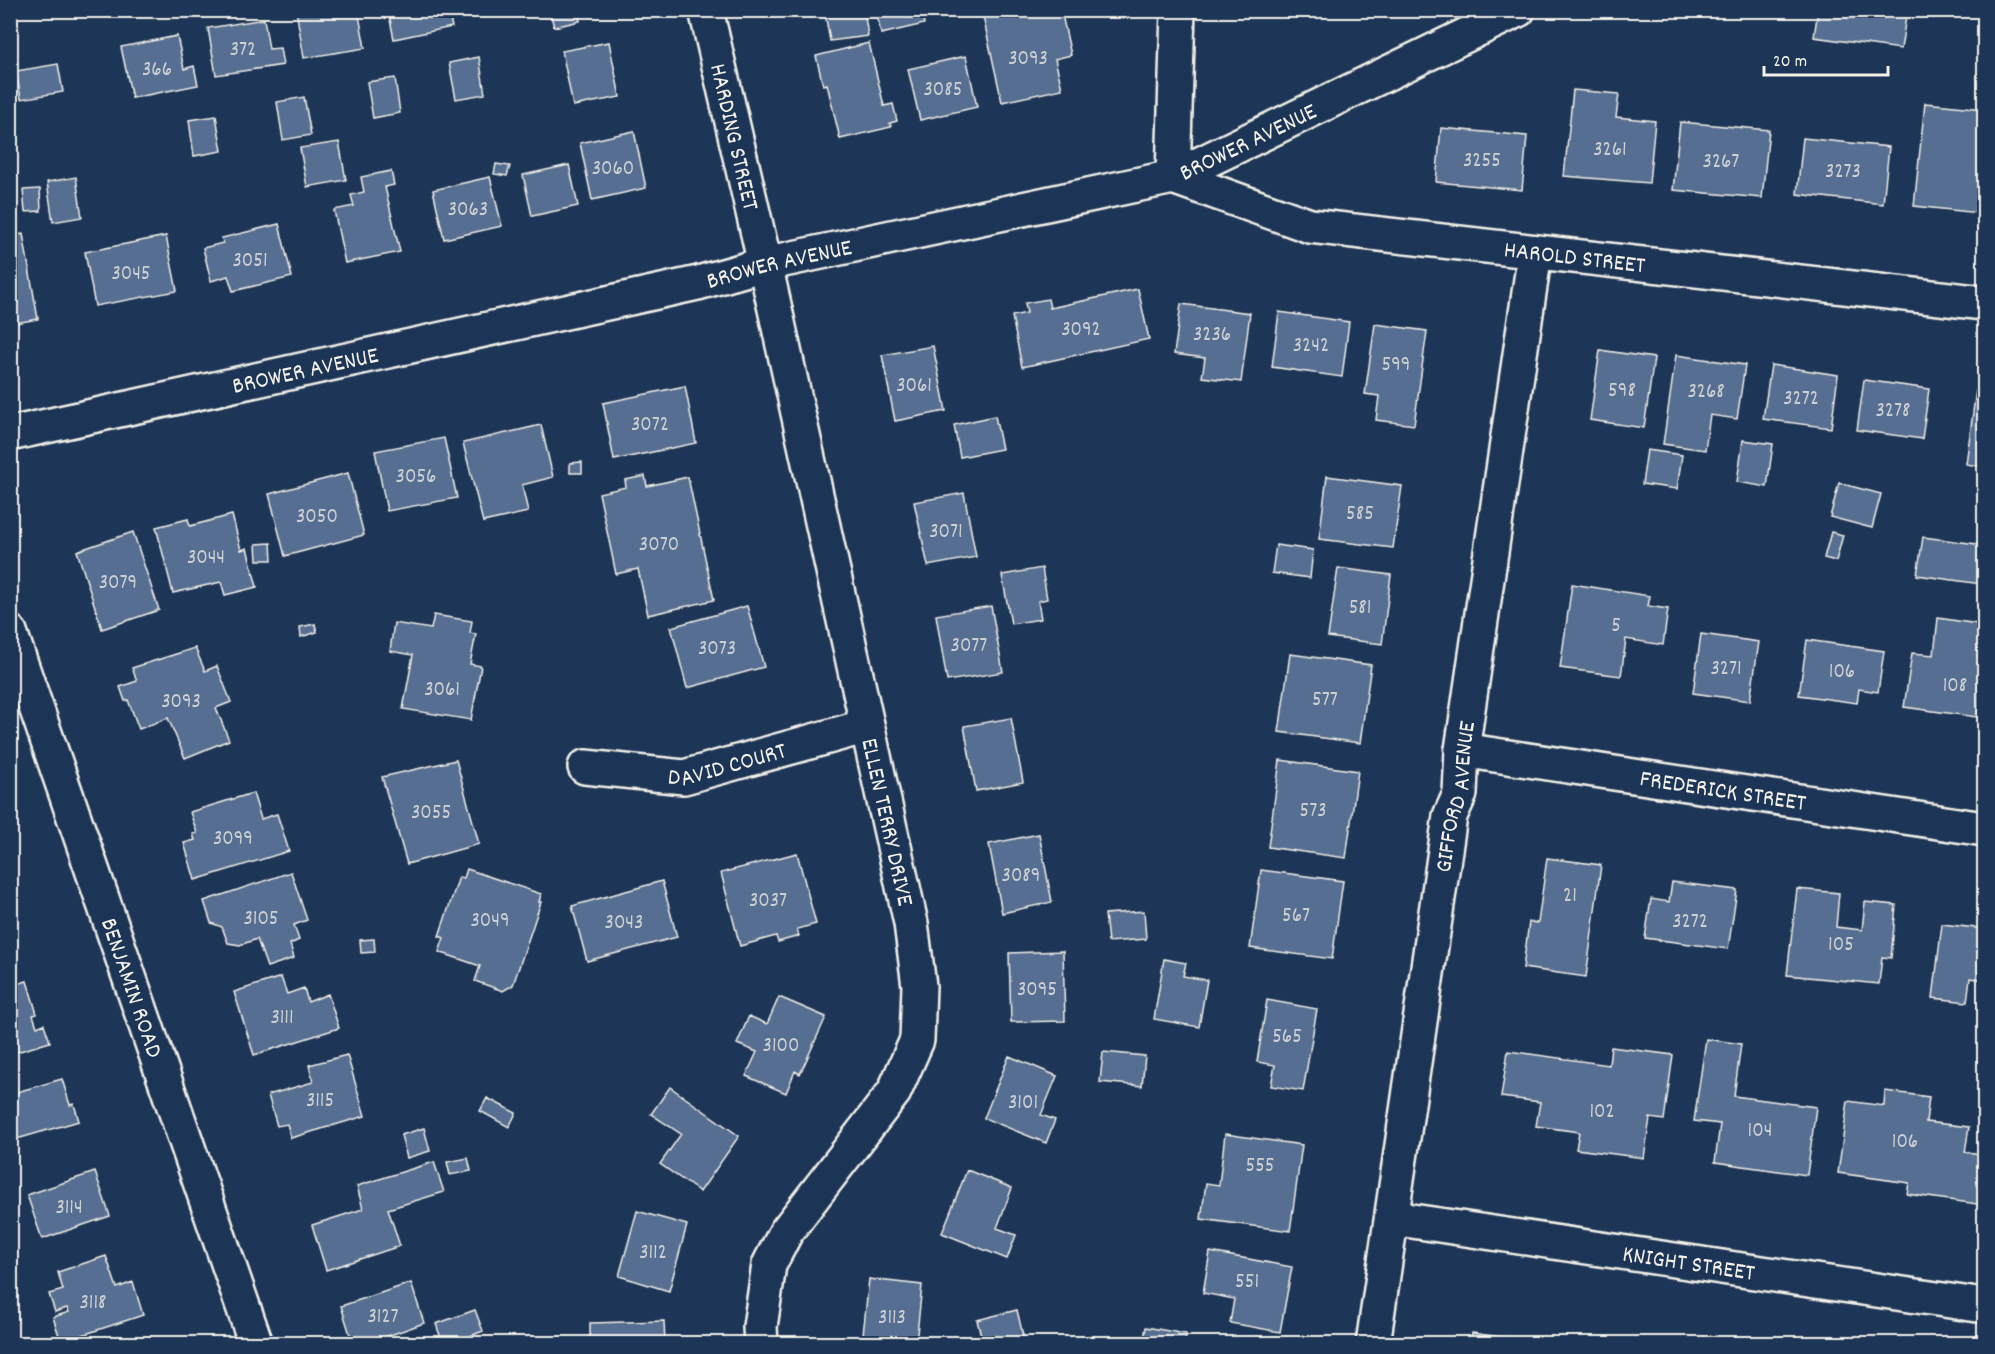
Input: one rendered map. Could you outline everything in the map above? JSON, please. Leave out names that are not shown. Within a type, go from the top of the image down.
[{"type":"street","name":"HARDING STREET","points":[[706,10],[765,264]]},
{"type":"street","points":[[1173,177],[1178,10]]},
{"type":"street","name":"BROWER AVENUE","points":[[10,434],[698,284],[765,264],[1173,177],[1518,10]]},
{"type":"street","name":"HAROLD STREET","points":[[1173,177],[1310,226],[1984,303]]},
{"type":"street","name":"GIFFORD AVENUE","points":[[1373,1344],[1450,816],[1460,794],[1462,750],[1535,252]]},
{"type":"street","name":"ELLEN TERRY DRIVE","points":[[761,1344],[760,1327],[769,1265],[786,1232],[894,1092],[917,1040],[919,986],[911,923],[765,264]]},
{"type":"street","name":"BENJAMIN ROAD","points":[[10,632],[256,1344]]},
{"type":"street","name":"DAVID COURT","points":[[585,767],[684,777],[867,726]]},
{"type":"street","name":"FREDERICK STREET","points":[[1462,750],[1984,829]]},
{"type":"street","name":"KNIGHT STREET","points":[[1392,1218],[1984,1306]]},
{"type":"building","points":[[296,10],[358,10],[365,48],[304,58]]},
{"type":"building","points":[[388,10],[448,10],[452,27],[394,39]]},
{"type":"building","points":[[546,10],[578,10],[580,21],[554,27],[550,12]]},
{"type":"building","points":[[840,10],[864,10],[868,36],[830,41],[825,13]]},
{"type":"building","points":[[876,10],[922,10],[924,24],[881,34]]},
{"type":"building","points":[[988,10],[1061,10],[1071,55],[1055,59],[1062,89],[1002,102],[982,12]]},
{"type":"building","points":[[1818,10],[1907,10],[1901,49],[1814,37]]},
{"type":"building","points":[[264,19],[269,49],[280,48],[283,65],[216,75],[208,28]]},
{"type":"building","points":[[177,36],[184,69],[194,66],[198,85],[132,98],[121,47]]},
{"type":"building","points":[[609,42],[620,97],[573,106],[562,51]]},
{"type":"building","points":[[869,43],[884,106],[893,104],[897,121],[890,123],[891,127],[840,139],[827,84],[823,85],[816,56]]},
{"type":"building","points":[[966,56],[977,107],[920,120],[908,69]]},
{"type":"building","points":[[479,57],[485,94],[456,99],[449,63]]},
{"type":"building","points":[[58,64],[63,92],[21,99],[16,71]]},
{"type":"building","points":[[395,78],[400,113],[373,118],[367,82]]},
{"type":"building","points":[[1573,90],[1619,94],[1616,117],[1655,121],[1649,183],[1564,176]]},
{"type":"building","points":[[304,97],[311,135],[283,140],[277,102]]},
{"type":"building","points":[[1925,103],[1984,109],[1984,162],[1979,213],[1914,206]]},
{"type":"building","points":[[216,116],[222,151],[194,156],[189,120]]},
{"type":"building","points":[[1680,122],[1769,130],[1762,198],[1673,190]]},
{"type":"building","points":[[1441,128],[1527,136],[1522,190],[1436,182]]},
{"type":"building","points":[[634,131],[646,188],[592,200],[580,143]]},
{"type":"building","points":[[1803,138],[1889,147],[1883,204],[1797,194]]},
{"type":"building","points":[[339,142],[346,180],[307,187],[300,148]]},
{"type":"building","points":[[496,164],[510,166],[507,176],[494,174]]},
{"type":"building","points":[[569,165],[578,206],[532,216],[523,175]]},
{"type":"building","points":[[391,171],[394,185],[385,187],[400,252],[345,263],[334,210],[354,206],[351,195],[364,192],[361,177]]},
{"type":"building","points":[[76,177],[82,217],[53,222],[47,182]]},
{"type":"building","points":[[490,177],[502,226],[444,239],[433,190]]},
{"type":"building","points":[[40,189],[41,211],[25,212],[23,190]]},
{"type":"building","points":[[279,224],[292,277],[233,291],[228,276],[211,281],[203,248],[223,243],[222,238]]},
{"type":"building","points":[[23,234],[38,319],[10,324],[10,236]]},
{"type":"building","points":[[166,236],[177,291],[95,306],[85,252]]},
{"type":"building","points":[[1138,289],[1149,339],[1022,367],[1012,316],[1027,313],[1025,303],[1048,299],[1050,308]]},
{"type":"building","points":[[1181,304],[1250,313],[1241,382],[1202,377],[1205,358],[1174,354]]},
{"type":"building","points":[[1279,312],[1349,322],[1342,377],[1272,367]]},
{"type":"building","points":[[1375,324],[1427,331],[1414,425],[1376,420],[1379,396],[1365,394]]},
{"type":"building","points":[[933,346],[946,411],[895,421],[882,355]]},
{"type":"building","points":[[1600,350],[1654,358],[1644,428],[1590,420]]},
{"type":"building","points":[[1676,355],[1745,365],[1737,419],[1710,415],[1705,450],[1663,444]]},
{"type":"building","points":[[1771,365],[1838,375],[1831,428],[1763,419]]},
{"type":"building","points":[[1864,380],[1929,389],[1922,439],[1857,430]]},
{"type":"building","points":[[685,386],[696,443],[614,460],[603,403]]},
{"type":"building","points":[[1976,390],[1984,391],[1984,467],[1966,464]]},
{"type":"building","points":[[995,416],[1002,449],[960,457],[954,425]]},
{"type":"building","points":[[541,425],[553,477],[522,485],[528,512],[483,522],[463,443]]},
{"type":"building","points":[[444,438],[457,498],[387,511],[375,451]]},
{"type":"building","points":[[1743,440],[1773,444],[1767,487],[1737,482]]},
{"type":"building","points":[[1647,450],[1682,455],[1677,489],[1642,484]]},
{"type":"building","points":[[582,462],[582,473],[570,473],[570,463]]},
{"type":"building","points":[[348,473],[364,535],[285,556],[269,494]]},
{"type":"building","points":[[645,476],[647,486],[688,477],[714,600],[648,615],[638,569],[616,574],[599,493],[626,487],[625,480]]},
{"type":"building","points":[[1327,476],[1402,486],[1393,548],[1319,539]]},
{"type":"building","points":[[1839,483],[1881,494],[1872,528],[1830,517]]},
{"type":"building","points":[[964,493],[976,557],[928,566],[914,502]]},
{"type":"building","points":[[232,515],[241,550],[247,548],[257,587],[225,595],[221,582],[173,593],[156,527],[188,519],[190,526]]},
{"type":"building","points":[[133,532],[159,610],[102,629],[77,551]]},
{"type":"building","points":[[1831,532],[1843,535],[1836,561],[1824,558]]},
{"type":"building","points":[[1923,537],[1984,545],[1981,584],[1917,575]]},
{"type":"building","points":[[271,543],[272,560],[257,560],[256,544]]},
{"type":"building","points":[[1276,545],[1313,550],[1310,578],[1272,573]]},
{"type":"building","points":[[1042,568],[1047,599],[1038,601],[1041,619],[1011,624],[1002,575]]},
{"type":"building","points":[[1338,568],[1391,575],[1382,644],[1328,637]]},
{"type":"building","points":[[1572,584],[1650,596],[1648,606],[1668,609],[1663,645],[1626,639],[1621,676],[1560,668]]},
{"type":"building","points":[[747,606],[764,667],[687,688],[671,627]]},
{"type":"building","points":[[991,606],[1003,672],[947,681],[936,615]]},
{"type":"building","points":[[434,615],[472,621],[470,633],[476,634],[470,664],[481,666],[471,720],[403,709],[413,655],[390,651],[394,623],[431,629]]},
{"type":"building","points":[[1938,618],[1984,625],[1984,718],[1904,707],[1912,653],[1934,655]]},
{"type":"building","points":[[315,624],[317,632],[301,637],[300,627]]},
{"type":"building","points":[[1701,634],[1759,642],[1750,701],[1693,693]]},
{"type":"building","points":[[1807,640],[1884,651],[1878,692],[1859,689],[1857,703],[1799,695]]},
{"type":"building","points":[[195,648],[205,671],[217,666],[231,702],[216,708],[229,740],[185,758],[168,718],[139,729],[128,700],[125,701],[120,687],[137,681],[132,668]]},
{"type":"building","points":[[1290,654],[1371,665],[1360,743],[1279,732]]},
{"type":"building","points":[[1011,718],[1023,782],[976,791],[964,726]]},
{"type":"building","points":[[456,760],[479,844],[407,864],[382,777]]},
{"type":"building","points":[[1280,760],[1358,771],[1346,858],[1268,847]]},
{"type":"building","points":[[253,793],[261,819],[277,814],[289,851],[195,880],[184,843],[195,840],[193,834],[197,833],[190,812]]},
{"type":"building","points":[[1039,834],[1052,902],[1002,913],[989,844]]},
{"type":"building","points":[[797,853],[816,924],[797,929],[799,936],[778,942],[776,936],[740,946],[721,873]]},
{"type":"building","points":[[1547,858],[1601,865],[1586,977],[1523,968],[1529,922],[1538,923]]},
{"type":"building","points":[[467,869],[541,894],[539,902],[541,902],[513,985],[503,991],[475,981],[480,966],[439,952],[444,938],[439,936],[459,877],[464,878]]},
{"type":"building","points":[[1261,870],[1343,881],[1332,959],[1250,948]]},
{"type":"building","points":[[291,872],[307,920],[294,925],[299,940],[290,944],[294,958],[267,967],[257,939],[240,945],[228,943],[222,927],[211,923],[204,901]]},
{"type":"building","points":[[662,881],[677,937],[587,961],[572,906]]},
{"type":"building","points":[[1672,882],[1737,890],[1728,949],[1645,938],[1651,899],[1669,902]]},
{"type":"building","points":[[1797,889],[1839,893],[1836,927],[1862,930],[1865,902],[1896,905],[1891,958],[1882,957],[1879,984],[1787,975]]},
{"type":"building","points":[[1144,911],[1146,939],[1108,942],[1105,914]]},
{"type":"building","points":[[1942,924],[1984,929],[1984,980],[1970,978],[1967,1002],[1933,998]]},
{"type":"building","points":[[374,939],[375,952],[361,953],[360,940]]},
{"type":"building","points":[[1063,951],[1065,1021],[1011,1022],[1009,953]]},
{"type":"building","points":[[1164,959],[1186,963],[1183,976],[1207,980],[1199,1027],[1154,1019]]},
{"type":"building","points":[[281,977],[287,994],[304,988],[308,1002],[328,994],[339,1028],[254,1055],[234,992]]},
{"type":"building","points":[[27,981],[37,1014],[33,1015],[37,1027],[44,1024],[50,1042],[10,1054],[10,986]]},
{"type":"building","points":[[779,997],[826,1017],[800,1074],[795,1071],[786,1093],[746,1076],[757,1052],[737,1044],[749,1016],[767,1024]]},
{"type":"building","points":[[1267,1000],[1317,1009],[1303,1091],[1271,1086],[1275,1065],[1257,1062]]},
{"type":"building","points":[[1706,1039],[1741,1044],[1734,1096],[1816,1107],[1807,1175],[1715,1162],[1720,1124],[1694,1121]]},
{"type":"building","points":[[1611,1047],[1673,1055],[1664,1120],[1650,1118],[1644,1158],[1576,1149],[1579,1132],[1536,1126],[1540,1102],[1501,1097],[1508,1051],[1609,1065]]},
{"type":"building","points":[[1103,1052],[1145,1056],[1142,1086],[1100,1082]]},
{"type":"building","points":[[347,1055],[365,1116],[291,1138],[287,1124],[277,1126],[268,1095],[313,1082],[309,1065]]},
{"type":"building","points":[[1009,1056],[1057,1076],[1041,1115],[1055,1120],[1046,1143],[984,1118]]},
{"type":"building","points":[[62,1079],[70,1105],[74,1104],[79,1121],[10,1141],[10,1094]]},
{"type":"building","points":[[670,1087],[739,1136],[700,1192],[660,1164],[681,1134],[651,1114]]},
{"type":"building","points":[[1885,1091],[1929,1097],[1926,1122],[1969,1127],[1965,1152],[1984,1154],[1984,1205],[1907,1194],[1909,1183],[1838,1173],[1848,1101],[1884,1106]]},
{"type":"building","points":[[487,1098],[516,1113],[509,1127],[480,1111]]},
{"type":"building","points":[[424,1128],[430,1151],[407,1158],[401,1135]]},
{"type":"building","points":[[1225,1134],[1302,1145],[1290,1231],[1201,1219],[1206,1183],[1219,1185]]},
{"type":"building","points":[[468,1158],[471,1171],[450,1175],[447,1162]]},
{"type":"building","points":[[434,1162],[444,1192],[388,1209],[400,1246],[326,1270],[312,1225],[363,1209],[357,1186]]},
{"type":"building","points":[[967,1170],[1012,1188],[997,1228],[1016,1235],[1007,1259],[942,1233]]},
{"type":"building","points":[[95,1172],[110,1216],[42,1239],[27,1195]]},
{"type":"building","points":[[637,1211],[687,1225],[669,1291],[619,1276]]},
{"type":"building","points":[[1210,1252],[1292,1267],[1280,1332],[1230,1323],[1234,1299],[1203,1293]]},
{"type":"building","points":[[106,1256],[117,1288],[133,1282],[143,1315],[61,1342],[53,1317],[69,1312],[67,1308],[55,1312],[49,1294],[63,1290],[58,1272]]},
{"type":"building","points":[[869,1279],[922,1285],[916,1344],[862,1344]]},
{"type":"building","points":[[411,1283],[424,1323],[365,1344],[353,1344],[341,1306]]},
{"type":"building","points":[[475,1310],[483,1331],[450,1344],[443,1344],[436,1324]]},
{"type":"building","points":[[1017,1310],[1024,1340],[1008,1344],[983,1344],[977,1320]]},
{"type":"building","points":[[664,1321],[665,1344],[590,1344],[590,1323]]},
{"type":"building","points":[[1146,1327],[1186,1334],[1185,1344],[1143,1344]]},
{"type":"building","points":[[1472,1333],[1551,1344],[1470,1344]]},
{"type":"building","points":[[153,1338],[155,1344],[137,1344]]}]
